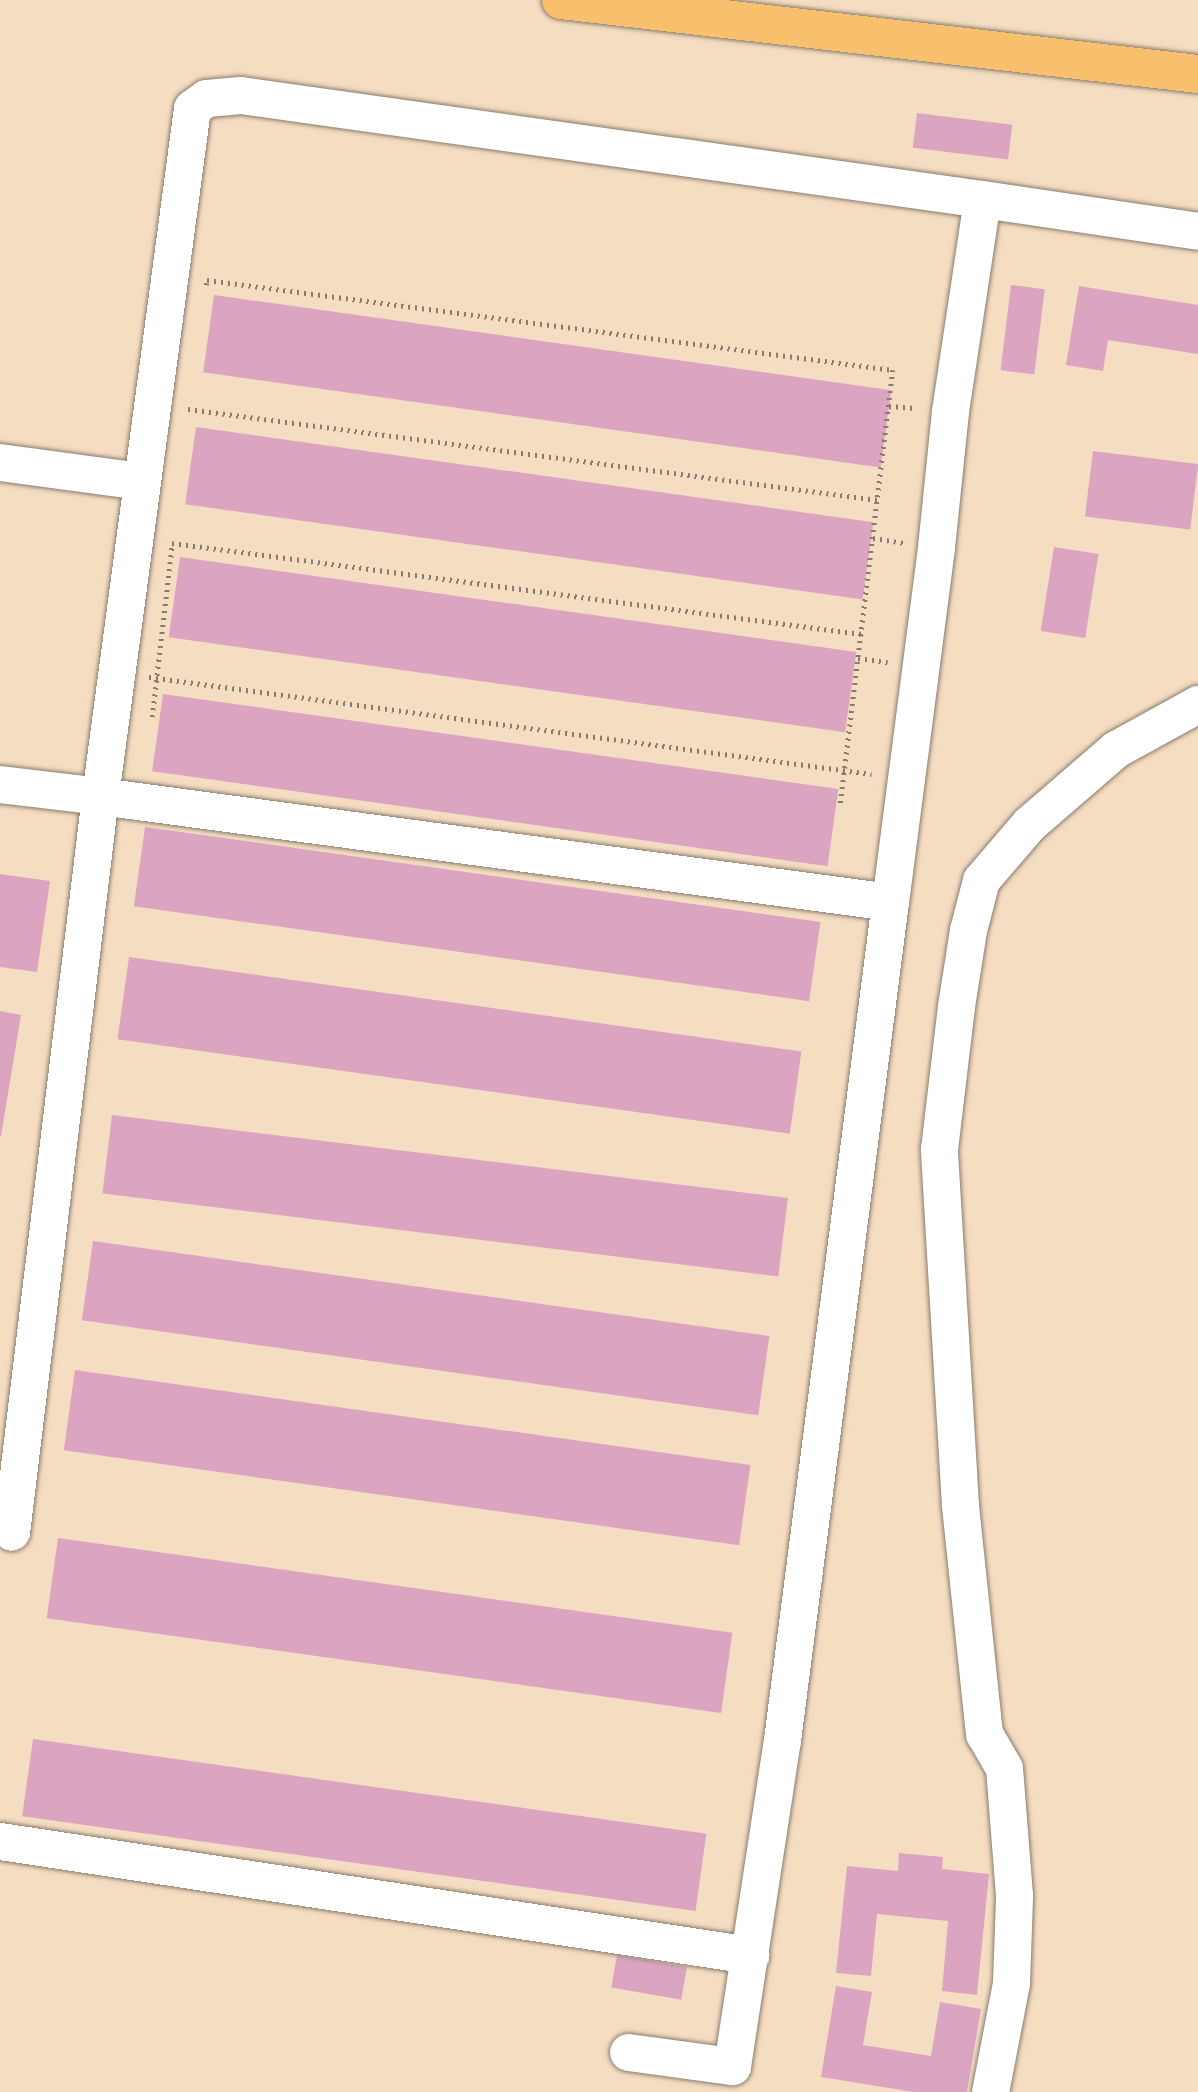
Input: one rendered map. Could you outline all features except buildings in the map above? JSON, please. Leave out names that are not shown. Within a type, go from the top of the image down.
[{"type":"main road","points":[[561,0],[1198,74]]},
{"type":"street","points":[[11,1532],[100,796],[192,108],[205,98],[240,95],[1198,232]]},
{"type":"street","points":[[628,2052],[732,2066],[782,1740],[936,547],[950,411],[982,199]]},
{"type":"street","points":[[0,462],[141,481]]},
{"type":"street","points":[[990,2092],[1012,1983],[1014,1895],[1004,1768],[984,1734],[960,1505],[939,1149],[956,1006],[968,930],[981,880],[1030,824],[1116,749],[1198,704]]},
{"type":"street","points":[[0,784],[890,902]]},
{"type":"street","points":[[0,1841],[750,1955]]},
{"type":"path","points":[[205,293],[207,280],[894,370],[840,806]]},
{"type":"path","points":[[187,421],[190,396]]},
{"type":"path","points":[[188,409],[878,500]]},
{"type":"path","points":[[152,716],[174,530]]},
{"type":"path","points":[[172,543],[861,634]]},
{"type":"path","points":[[117,674],[844,770]]}]
